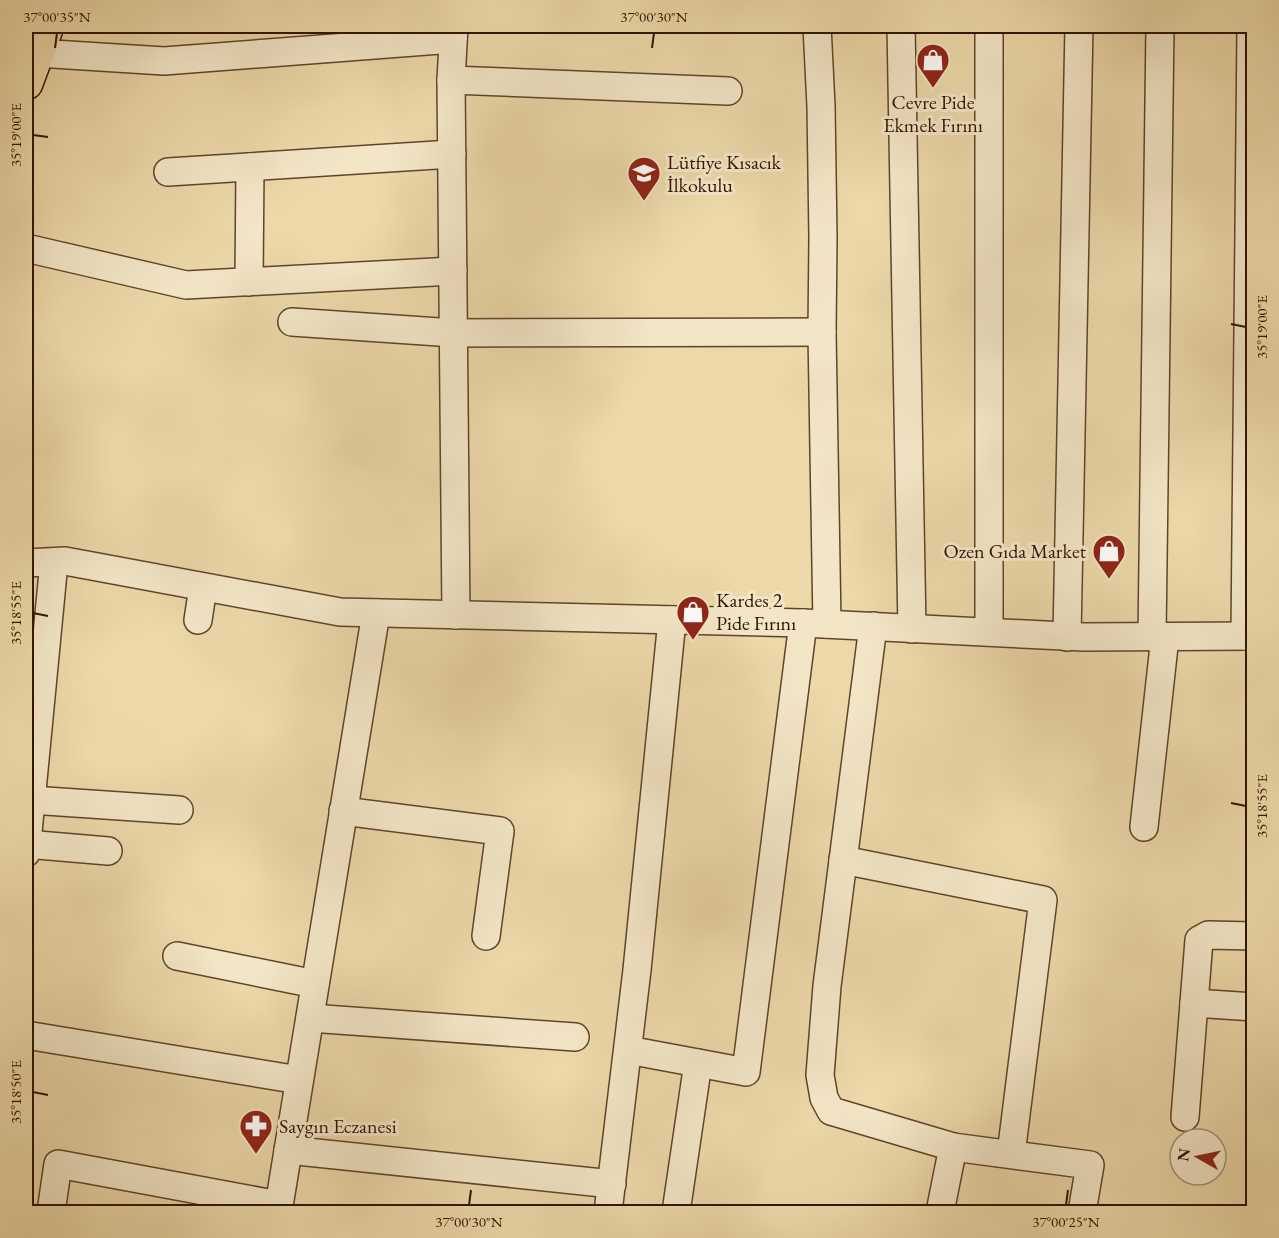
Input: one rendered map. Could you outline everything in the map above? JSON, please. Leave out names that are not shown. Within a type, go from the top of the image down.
[{"type":"main road","points":[[26,83],[42,39]]},
{"type":"street","points":[[628,1050],[746,1072],[815,623],[824,238],[817,26]]},
{"type":"street","points":[[901,26],[912,628]]},
{"type":"street","points":[[989,26],[989,633]]},
{"type":"street","points":[[1067,636],[1079,26]]},
{"type":"street","points":[[1144,827],[1159,637],[1160,26]]},
{"type":"street","points":[[26,563],[65,561],[340,612],[815,623],[1067,636],[1249,636],[1251,26]]},
{"type":"street","points":[[42,39],[164,61],[453,32],[451,80],[456,615]]},
{"type":"street","points":[[451,80],[728,91]]},
{"type":"street","points":[[168,172],[452,154]]},
{"type":"street","points":[[249,282],[250,167]]},
{"type":"street","points":[[26,248],[186,285],[453,271]]},
{"type":"street","points":[[292,322],[454,333],[822,332]]},
{"type":"street","points":[[54,562],[26,848],[108,851]]},
{"type":"street","points":[[198,620],[202,587]]},
{"type":"street","points":[[51,1212],[58,1164],[279,1209],[376,613]]},
{"type":"street","points":[[608,1212],[628,1050],[672,620]]},
{"type":"street","points":[[873,626],[827,986],[820,1075],[824,1098],[831,1111],[953,1147],[1090,1165],[1082,1212]]},
{"type":"street","points":[[31,800],[179,810]]},
{"type":"street","points":[[343,812],[500,831],[486,936]]},
{"type":"street","points":[[843,860],[1043,900],[1011,1154]]},
{"type":"street","points":[[1185,1117],[1199,940],[1208,935],[1254,936]]},
{"type":"street","points":[[177,956],[315,984]]},
{"type":"street","points":[[1194,1004],[1254,1007]]},
{"type":"street","points":[[310,1018],[575,1037]]},
{"type":"street","points":[[26,1035],[299,1080]]},
{"type":"street","points":[[676,1212],[698,1063]]},
{"type":"street","points":[[940,1212],[953,1147]]},
{"type":"street","points":[[288,1150],[612,1184]]},
{"type":"place","name":"Cevre Pide Ekmek Fırını","points":[[933,89]]},
{"type":"place","name":"Lütfiye Kısacık İlkokulu","points":[[644,202]]},
{"type":"place","name":"Ozen Gıda Market","points":[[1109,580]]},
{"type":"place","name":"Kardes 2 Pide Fırını","points":[[693,641]]},
{"type":"place","name":"Saygın Eczanesi","points":[[256,1155]]}]
